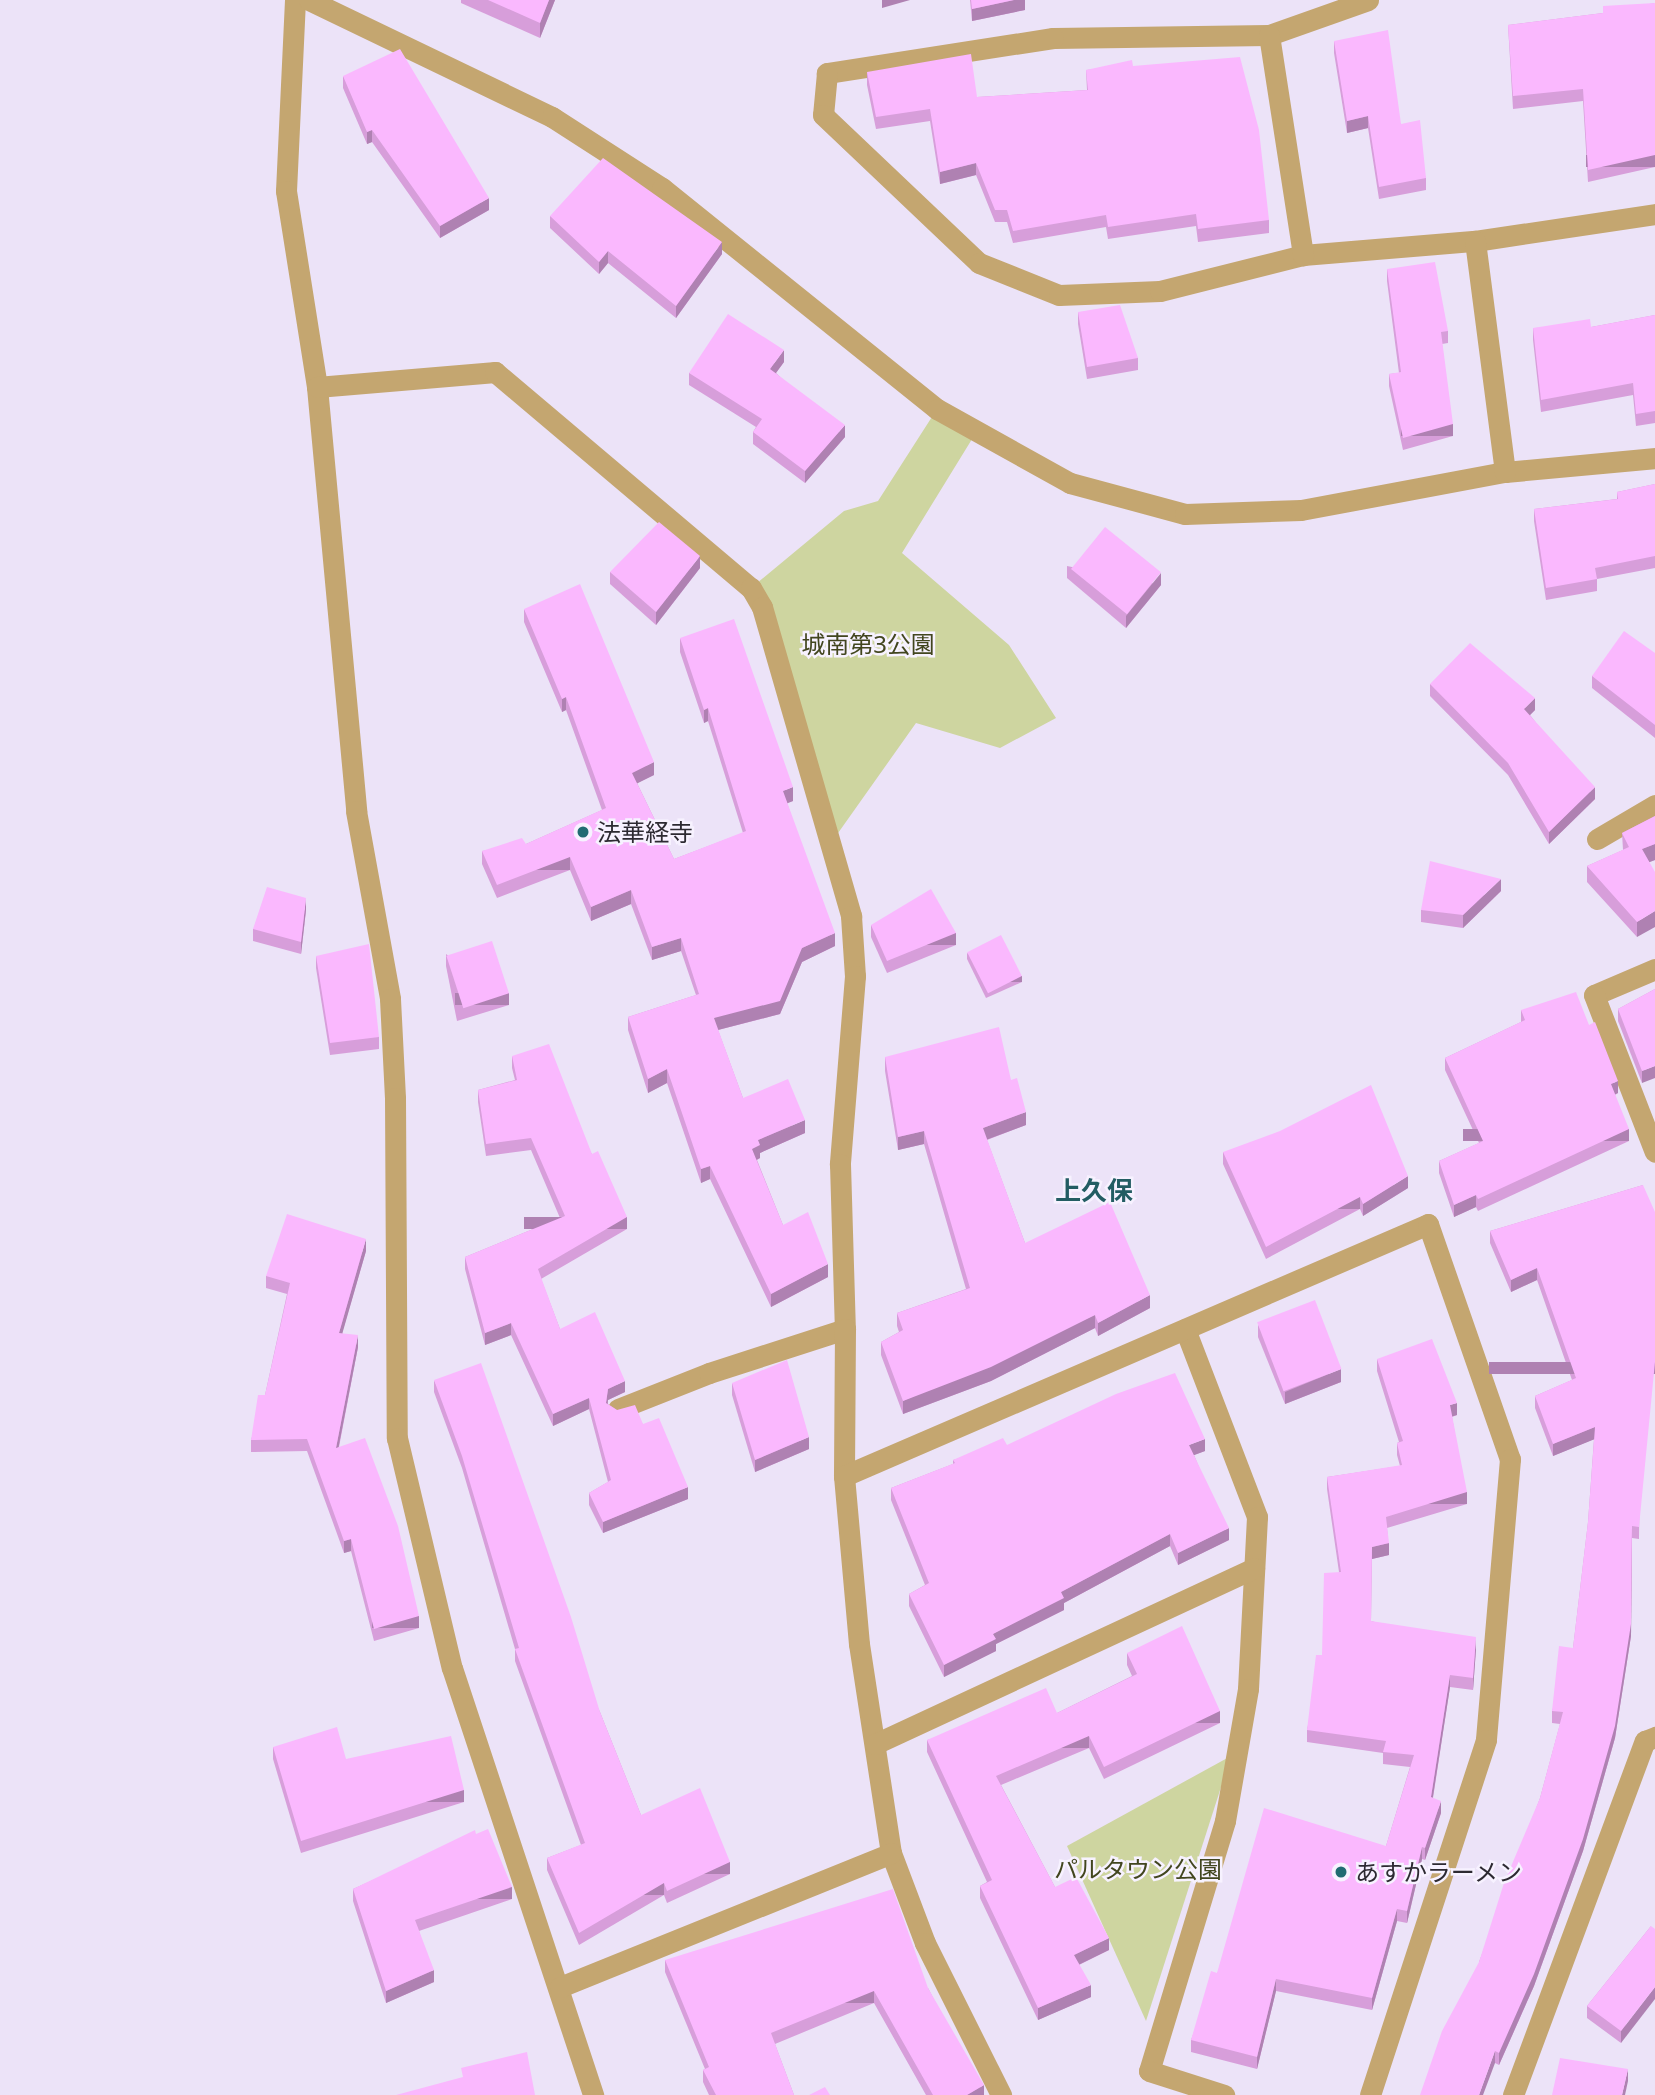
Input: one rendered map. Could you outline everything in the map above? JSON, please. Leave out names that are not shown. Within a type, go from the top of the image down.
[{"type":"street","points":[[295,0],[286,191],[317,387],[356,811],[390,999],[395,1098],[397,1438],[452,1668],[560,1987],[593,2095]]},
{"type":"street","points":[[309,0],[563,124],[662,188],[937,409],[1070,483],[1185,514],[1301,510],[1505,472],[1655,458]]},
{"type":"street","points":[[1368,0],[1269,35],[1053,38],[827,73],[824,115],[979,263],[1059,295],[1160,291],[1303,256],[1475,242],[1655,214]]},
{"type":"street","points":[[1269,35],[1303,256]]},
{"type":"street","points":[[1475,242],[1505,472]]},
{"type":"street","points":[[317,387],[495,372],[751,588],[761,607],[851,916],[854,989],[840,1164],[845,1329],[844,1476],[859,1644],[891,1853],[925,1943],[1001,2095]]},
{"type":"street","points":[[1597,839],[1655,804]]},
{"type":"street","points":[[1655,969],[1594,995],[1655,1152]]},
{"type":"street","points":[[844,1476],[1427,1224],[1510,1459],[1486,1740],[1370,2095]]},
{"type":"street","points":[[618,1409],[709,1373],[845,1329]]},
{"type":"street","points":[[1185,1329],[1257,1517],[1248,1689],[1225,1821],[1149,2071],[1224,2095]]},
{"type":"street","points":[[875,1744],[1254,1567]]},
{"type":"street","points":[[1513,2095],[1645,1741],[1655,1737]]},
{"type":"street","points":[[560,1987],[891,1853]]},
{"type":"green space","name":"城南第3公園","points":[[937,409],[977,431],[902,553],[1009,645],[1056,718],[1000,748],[916,723],[831,843],[751,588],[844,511],[878,501]]},
{"type":"green space","name":"パルタウン公園","points":[[1231,1756],[1146,2021],[1067,1846]]},
{"type":"building","points":[[488,0],[549,0],[540,23]]},
{"type":"building","points":[[971,0],[1014,0],[972,9]]},
{"type":"building","points":[[1655,3],[1655,155],[1588,170],[1583,89],[1513,96],[1508,25],[1603,13],[1603,6]]},
{"type":"building","points":[[1388,30],[1401,124],[1420,120],[1426,178],[1379,187],[1368,116],[1347,121],[1334,41]]},
{"type":"building","points":[[400,49],[489,198],[440,226],[372,130],[367,132],[343,76]]},
{"type":"building","points":[[971,54],[977,97],[1088,90],[1086,70],[1132,60],[1133,66],[1240,57],[1259,130],[1269,220],[1198,229],[1196,214],[1108,227],[1106,215],[1013,231],[1007,210],[995,210],[976,163],[940,172],[930,109],[876,117],[867,72]]},
{"type":"building","points":[[603,158],[722,242],[676,306],[608,251],[599,262],[550,216]]},
{"type":"building","points":[[1435,262],[1448,331],[1441,332],[1453,424],[1403,438],[1389,374],[1401,372],[1387,269]]},
{"type":"building","points":[[1120,305],[1138,358],[1087,367],[1078,312]]},
{"type":"building","points":[[728,314],[784,350],[770,369],[845,425],[805,471],[753,432],[762,419],[689,373]]},
{"type":"building","points":[[1655,315],[1655,411],[1636,414],[1633,383],[1541,400],[1533,328],[1590,319],[1591,327]]},
{"type":"building","points":[[1655,484],[1655,556],[1595,568],[1597,579],[1546,588],[1534,509],[1618,499],[1617,492]]},
{"type":"building","points":[[659,522],[700,556],[656,612],[610,572]]},
{"type":"building","points":[[1105,527],[1161,572],[1127,614],[1071,569]]},
{"type":"building","points":[[580,584],[654,762],[632,773],[674,859],[746,831],[708,708],[704,710],[680,638],[734,619],[793,787],[783,791],[835,933],[802,948],[780,1001],[714,1018],[743,1098],[788,1079],[805,1120],[758,1140],[760,1145],[752,1149],[783,1225],[808,1212],[828,1264],[771,1294],[710,1166],[701,1169],[667,1069],[648,1079],[628,1017],[699,994],[681,938],[652,947],[631,890],[591,907],[570,857],[497,885],[482,851],[522,838],[526,844],[606,808],[566,697],[562,699],[524,609]]},
{"type":"building","points":[[1624,631],[1655,653],[1655,725],[1592,676]]},
{"type":"building","points":[[1470,643],[1535,698],[1524,709],[1595,787],[1549,832],[1508,763],[1430,684]]},
{"type":"building","points":[[1655,816],[1655,844],[1642,849],[1655,872],[1655,911],[1637,922],[1587,866],[1629,847],[1622,833]]},
{"type":"building","points":[[1430,861],[1501,879],[1463,915],[1421,910]]},
{"type":"building","points":[[267,887],[306,898],[301,942],[253,929]]},
{"type":"building","points":[[931,889],[956,933],[887,961],[871,925]]},
{"type":"building","points":[[1001,935],[1022,976],[988,993],[967,952]]},
{"type":"building","points":[[492,941],[509,993],[463,1008],[446,956]]},
{"type":"building","points":[[369,944],[379,1037],[330,1043],[316,956]]},
{"type":"building","points":[[1655,989],[1655,1066],[1642,1071],[1618,1009]]},
{"type":"building","points":[[1576,992],[1589,1025],[1595,1022],[1618,1081],[1611,1084],[1629,1129],[1478,1199],[1476,1195],[1454,1205],[1439,1161],[1483,1141],[1445,1058],[1525,1020],[1521,1010]]},
{"type":"building","points":[[999,1027],[1011,1080],[1017,1078],[1026,1112],[983,1128],[1025,1243],[1110,1202],[1150,1295],[1098,1323],[1095,1315],[991,1367],[903,1401],[881,1342],[903,1330],[897,1313],[970,1288],[924,1131],[898,1137],[885,1057]]},
{"type":"building","points":[[549,1044],[592,1154],[598,1151],[627,1217],[538,1269],[560,1329],[595,1312],[625,1381],[608,1389],[606,1403],[617,1410],[635,1405],[643,1424],[659,1418],[688,1487],[603,1522],[589,1493],[611,1480],[589,1398],[553,1414],[511,1323],[485,1333],[465,1257],[565,1216],[531,1138],[486,1144],[478,1090],[517,1080],[512,1056]]},
{"type":"building","points":[[1371,1085],[1408,1176],[1363,1204],[1360,1197],[1266,1247],[1223,1152],[1280,1131]]},
{"type":"building","points":[[1643,1185],[1655,1212],[1655,1362],[1639,1527],[1632,1526],[1631,1624],[1615,1726],[1583,1839],[1534,1974],[1499,2053],[1495,2051],[1479,2095],[1420,2095],[1442,2031],[1479,1962],[1504,1883],[1540,1798],[1563,1712],[1552,1711],[1559,1646],[1573,1648],[1588,1522],[1595,1427],[1553,1444],[1535,1396],[1576,1378],[1537,1268],[1511,1280],[1490,1231]]},
{"type":"building","points":[[287,1214],[366,1239],[339,1333],[358,1335],[336,1448],[365,1438],[398,1526],[419,1616],[374,1629],[351,1539],[344,1541],[307,1439],[251,1440],[258,1395],[265,1395],[290,1283],[266,1276]]},
{"type":"building","points":[[1315,1300],[1342,1369],[1284,1391],[1257,1322]]},
{"type":"building","points":[[1432,1339],[1457,1403],[1450,1405],[1467,1492],[1386,1517],[1389,1543],[1372,1547],[1371,1621],[1476,1637],[1473,1678],[1450,1675],[1431,1797],[1441,1801],[1425,1848],[1422,1847],[1407,1911],[1397,1909],[1372,1998],[1276,1979],[1257,2057],[1191,2040],[1211,1971],[1217,1973],[1264,1808],[1386,1846],[1414,1755],[1383,1752],[1386,1741],[1307,1730],[1316,1655],[1322,1655],[1324,1573],[1341,1572],[1327,1477],[1402,1465],[1397,1443],[1403,1441],[1377,1359]]},
{"type":"building","points":[[787,1360],[809,1437],[755,1460],[732,1383]]},
{"type":"building","points":[[481,1363],[571,1617],[600,1712],[641,1815],[700,1788],[730,1862],[667,1891],[664,1883],[579,1933],[547,1858],[585,1843],[515,1649],[519,1648],[462,1456],[434,1380]]},
{"type":"building","points":[[1175,1373],[1205,1439],[1189,1445],[1229,1528],[1178,1553],[1170,1534],[1061,1592],[1064,1598],[993,1634],[996,1639],[944,1665],[909,1594],[929,1583],[891,1488],[955,1463],[953,1460],[1003,1438],[1007,1445],[1116,1394]]},
{"type":"building","points":[[1182,1626],[1220,1711],[1104,1767],[1089,1736],[996,1776],[1055,1887],[1076,1877],[1109,1938],[1074,1955],[1091,1985],[1038,2008],[980,1886],[992,1880],[927,1740],[1046,1688],[1057,1713],[1137,1674],[1127,1653]]},
{"type":"building","points":[[337,1727],[346,1759],[451,1736],[464,1790],[301,1841],[273,1747]]},
{"type":"building","points":[[488,1829],[512,1887],[415,1920],[434,1970],[386,1991],[353,1889],[475,1830],[476,1834]]},
{"type":"building","points":[[893,1889],[928,1988],[984,2085],[967,2095],[933,2095],[874,1991],[771,2033],[794,2095],[716,2095],[703,2070],[709,2067],[665,1960]]},
{"type":"building","points":[[1651,1926],[1655,1929],[1655,1987],[1621,2031],[1587,2006]]},
{"type":"building","points":[[527,2052],[535,2095],[396,2095],[463,2077],[461,2068]]},
{"type":"building","points":[[1560,2058],[1628,2069],[1622,2095],[1552,2095]]},
{"type":"building","points":[[825,2087],[830,2095],[809,2095]]},
{"type":"place","name":"法華経寺","points":[[583,832]]},
{"type":"place","name":"あすかラーメン","points":[[1341,1872]]},
{"type":"district","name":"上久保","points":[[1094,1191]]}]
